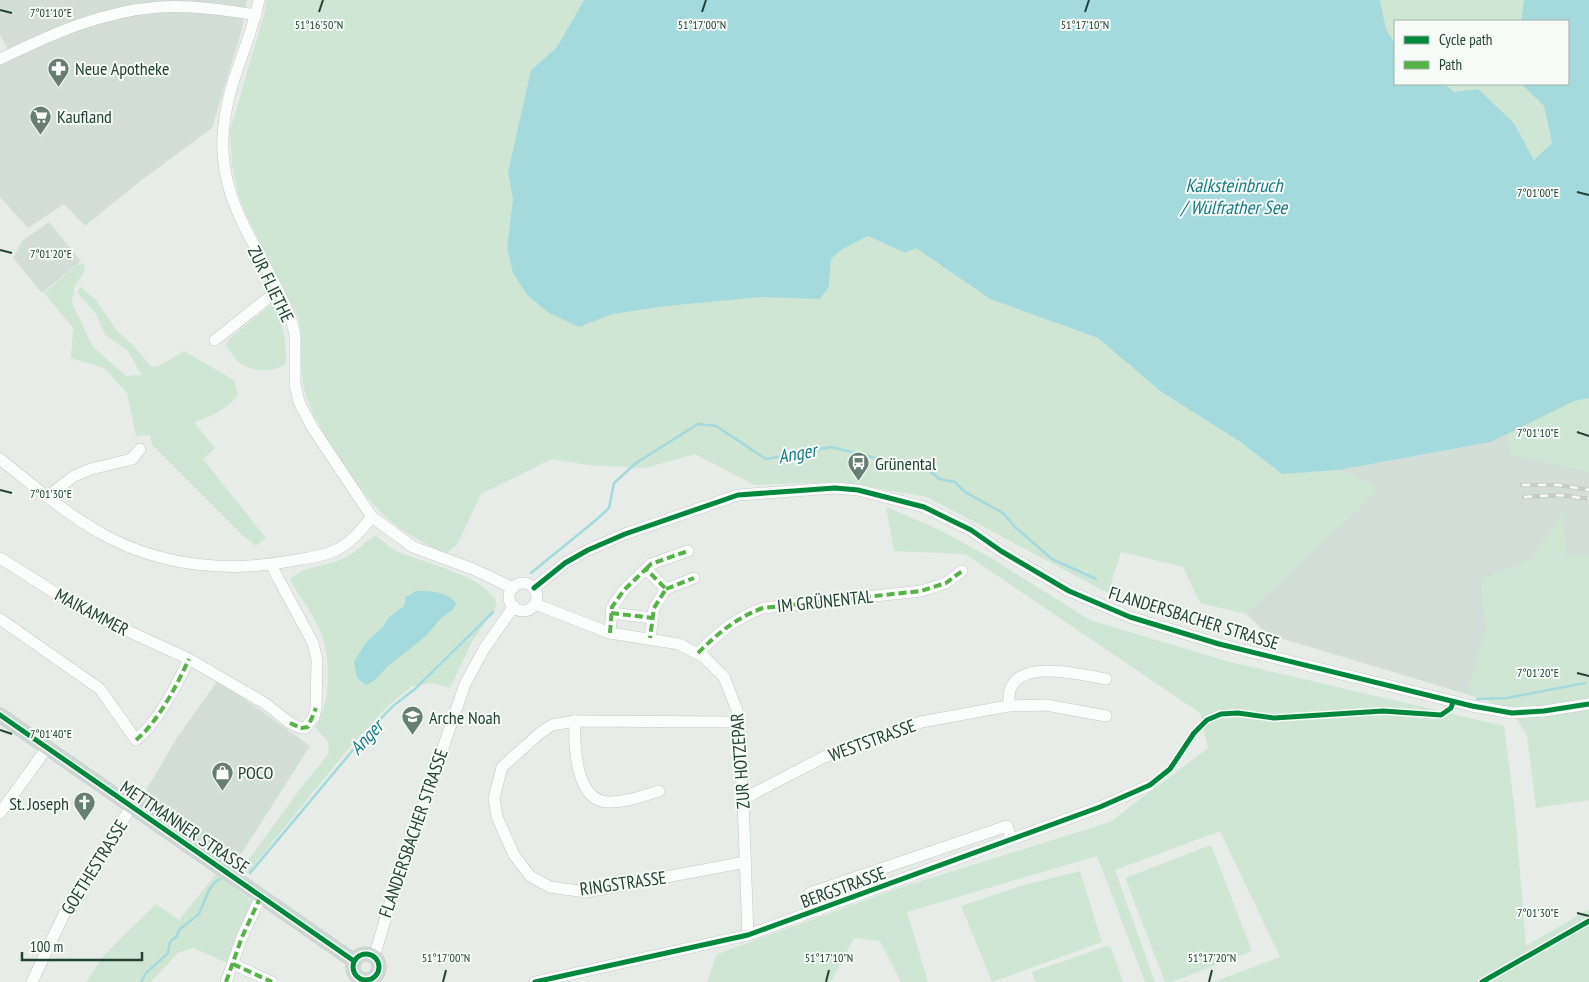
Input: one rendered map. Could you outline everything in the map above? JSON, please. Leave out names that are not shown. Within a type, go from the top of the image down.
[{"type":"main road","name":"METTMANNER STRASSE","points":[[0,716],[354,961]]},
{"type":"main road","points":[[361,955],[374,957],[382,978],[361,981],[356,977],[353,970],[354,961],[361,955]]},
{"type":"street","name":"ZUR FLIETHE","points":[[259,0],[227,103],[223,133],[224,164],[236,212],[288,312],[295,335],[295,384],[304,414],[372,517],[414,547],[480,572],[513,588]]},
{"type":"street","points":[[0,59],[68,28],[112,14],[136,9],[181,7],[256,14]]},
{"type":"street","points":[[215,340],[277,291]]},
{"type":"street","points":[[47,497],[74,476],[92,469],[132,459],[140,449]]},
{"type":"street","points":[[0,459],[47,497],[105,536],[148,555],[209,566],[231,568],[271,565],[336,551],[348,543],[372,517]]},
{"type":"street","name":"FLANDERSBACHER STRASSE","points":[[534,588],[565,563],[588,550],[626,534],[738,495],[835,488],[879,495],[924,507],[972,530],[1069,591],[1130,617],[1188,635],[1472,706],[1512,713],[1544,711],[1589,704]]},
{"type":"street","points":[[610,633],[612,607],[624,590],[651,564],[688,551]]},
{"type":"street","name":"MAIKAMMER","points":[[0,558],[82,610],[189,659],[266,704],[290,723],[305,728],[314,717],[316,708],[317,660],[313,643],[304,622],[271,565]]},
{"type":"street","points":[[646,569],[666,589]]},
{"type":"street","name":"IM GRÜNENTAL","points":[[698,653],[722,630],[744,616],[763,608],[921,591],[946,583],[962,571]]},
{"type":"street","points":[[650,638],[654,608],[666,589],[694,578]]},
{"type":"street","points":[[523,583],[534,588],[537,597],[535,604],[525,610],[514,606],[510,599],[513,588],[523,583]]},
{"type":"street","name":"ZUR HOTZEPAR","points":[[535,604],[610,633],[678,644],[698,653],[716,667],[728,685],[737,710],[736,722],[743,799],[748,935]]},
{"type":"street","name":"FLANDERSBACHER STRASSE","points":[[374,957],[385,916],[464,684],[484,649],[514,606]]},
{"type":"street","points":[[611,612],[652,618]]},
{"type":"street","points":[[0,619],[100,688],[136,740],[152,723],[189,659]]},
{"type":"street","points":[[1008,706],[1010,689],[1020,677],[1033,672],[1056,671],[1106,679]]},
{"type":"street","name":"WESTSTRASSE","points":[[743,799],[824,757],[912,725],[1008,706],[1046,705],[1106,716]]},
{"type":"street","points":[[575,721],[574,737],[577,763],[583,784],[595,798],[608,803],[631,800],[659,791]]},
{"type":"street","name":"RINGSTRASSE","points":[[736,722],[575,721],[552,725],[540,733],[502,768],[494,798],[497,817],[514,855],[530,876],[550,888],[586,892],[746,862]]},
{"type":"street","points":[[0,814],[47,748]]},
{"type":"street","name":"BERGSTRASSE","points":[[538,981],[748,935],[1100,808],[1150,785]]},
{"type":"street","name":"GOETHESTRASSE","points":[[32,982],[65,912],[131,807]]},
{"type":"street","name":"BERGSTRASSE","points":[[818,911],[810,893],[1007,826],[1011,839]]},
{"type":"street","points":[[226,982],[261,896]]},
{"type":"street","points":[[233,964],[272,982]]},
{"type":"shaded area","points":[[0,0],[247,0],[242,29],[212,128],[139,182],[85,226],[64,204],[28,228],[0,197],[0,61],[11,55],[0,35]]},
{"type":"shaded area","points":[[49,222],[81,261],[42,293],[13,258],[22,241]]},
{"type":"shaded area","points":[[1589,398],[1589,692],[1506,706],[1267,634],[1246,614],[1379,488],[1339,470],[1491,442],[1574,401]]},
{"type":"shaded area","points":[[218,680],[310,746],[233,867],[139,802],[178,736]]},
{"type":"green space","points":[[266,0],[584,0],[557,47],[531,70],[508,172],[513,199],[507,247],[579,327],[613,314],[667,306],[762,297],[790,297],[829,286],[831,259],[841,250],[868,236],[905,253],[916,248],[990,299],[1098,338],[1160,391],[1239,441],[1282,474],[1339,470],[1379,488],[1246,614],[1200,603],[1183,567],[1121,552],[1108,593],[927,497],[840,482],[754,485],[695,454],[645,468],[588,465],[552,459],[481,494],[457,545],[445,554],[410,535],[390,521],[366,496],[328,442],[305,392],[299,320],[246,215],[238,194],[232,164],[230,131],[265,11]]},
{"type":"green space","points":[[1380,0],[1524,0],[1521,20],[1394,20],[1394,42],[1386,29]]},
{"type":"green space","points":[[1446,85],[1522,85],[1544,106],[1552,143],[1534,160],[1514,123],[1454,92]]},
{"type":"green space","points":[[84,264],[85,270],[74,288],[72,303],[93,347],[126,376],[142,375],[127,350],[105,335],[96,314],[77,292],[81,287],[96,300],[117,331],[134,346],[151,367],[157,367],[184,351],[234,380],[238,395],[229,405],[211,416],[194,422],[215,448],[203,459],[266,538],[256,546],[241,534],[152,445],[150,435],[136,436],[127,393],[104,368],[71,358],[73,328],[44,293],[77,265]]},
{"type":"green space","points":[[270,305],[275,306],[282,327],[286,363],[276,369],[256,370],[238,362],[226,346],[229,339]]},
{"type":"green space","points":[[1589,398],[1589,472],[1510,455],[1508,433],[1574,401]]},
{"type":"green space","points":[[886,507],[940,530],[986,555],[1090,620],[1230,662],[1504,726],[1515,811],[1526,946],[1589,909],[1589,982],[1213,982],[1280,957],[1220,831],[1115,870],[1155,982],[1145,982],[1097,856],[907,912],[928,982],[901,982],[880,941],[854,938],[831,982],[707,982],[717,954],[902,887],[1110,822],[1208,748],[1200,713],[965,554],[894,551]]},
{"type":"green space","points":[[1564,510],[1565,556],[1589,556],[1589,800],[1536,808],[1527,736],[1512,711],[1467,692],[1486,629],[1481,579],[1530,560]]},
{"type":"green space","points":[[375,535],[393,549],[451,571],[481,585],[492,595],[497,605],[472,642],[450,688],[433,683],[412,686],[389,705],[349,748],[247,874],[241,870],[300,789],[329,753],[328,742],[315,727],[325,704],[327,691],[328,664],[326,650],[318,626],[290,580],[310,568],[343,559]]},
{"type":"green space","points":[[1211,845],[1252,951],[1172,982],[1165,982],[1125,878]]},
{"type":"green space","points":[[1080,871],[1102,942],[992,982],[961,906],[1020,886]]},
{"type":"green space","points":[[216,874],[254,902],[227,963],[193,948],[178,953],[151,982],[86,982],[105,954],[156,904],[179,920]]},
{"type":"green space","points":[[1110,945],[1123,982],[1036,982],[1032,972]]},
{"type":"water","name":"Kalksteinbruch / Wülfrather See","points":[[584,0],[1380,0],[1386,29],[1394,42],[1394,85],[1446,85],[1454,92],[1478,89],[1514,123],[1534,160],[1552,143],[1544,106],[1522,85],[1569,85],[1569,20],[1521,20],[1524,0],[1589,0],[1589,398],[1574,401],[1491,442],[1339,470],[1282,474],[1239,441],[1160,391],[1098,338],[990,299],[916,248],[905,253],[868,236],[841,250],[831,259],[829,286],[820,299],[762,297],[667,306],[613,314],[579,327],[549,313],[527,295],[513,273],[507,247],[513,199],[508,172],[531,70],[557,47]]},
{"type":"water","points":[[416,591],[443,594],[456,603],[454,609],[441,618],[426,636],[387,667],[375,680],[366,685],[357,678],[354,662],[366,642],[383,627],[389,617],[404,606],[406,597]]},
{"type":"waterway","name":"Anger","points":[[531,573],[609,508],[614,483],[636,463],[698,424],[716,426],[766,459],[831,447],[900,464],[922,464],[939,479],[955,482],[965,492],[1003,513],[1015,527],[1052,559],[1096,579]]},
{"type":"waterway","name":"Anger","points":[[250,873],[368,732],[393,706],[415,689],[493,612]]},
{"type":"waterway","name":"Anger","points":[[1477,699],[1507,698],[1585,683]]},
{"type":"waterway","name":"Anger","points":[[141,982],[146,973],[168,953],[170,942],[177,936],[179,930],[199,914],[209,890],[220,879]]},
{"type":"railway","points":[[1522,485],[1559,485],[1589,490]]},
{"type":"railway","points":[[1524,497],[1559,495],[1589,499]]},
{"type":"marked path","points":[[646,569],[651,564],[688,551]]},
{"type":"marked path","points":[[610,633],[612,607],[624,590],[646,569],[666,589],[654,608],[650,638]]},
{"type":"marked path","points":[[698,653],[728,627],[745,616],[763,608],[921,591],[946,583],[962,571]]},
{"type":"marked path","points":[[666,589],[694,578]]},
{"type":"marked path","points":[[611,613],[653,618]]},
{"type":"marked path","points":[[136,740],[159,713],[173,691],[189,659]]},
{"type":"marked path","points":[[290,723],[301,728],[308,727],[316,708]]},
{"type":"marked path","points":[[226,982],[242,937],[261,896]]},
{"type":"marked path","points":[[233,964],[272,982]]},
{"type":"cycle path","points":[[534,588],[565,563],[588,550],[625,534],[738,495],[835,488],[858,490],[924,507],[971,530],[1001,551],[1069,591],[1130,617],[1219,644],[1472,706],[1512,713],[1544,711],[1589,704]]},
{"type":"cycle path","points":[[535,982],[748,935],[1100,807],[1150,785],[1170,769],[1194,733],[1207,720],[1221,714],[1238,713],[1274,718],[1383,711],[1441,715],[1451,708],[1453,702]]},
{"type":"cycle path","points":[[0,715],[354,961]]},
{"type":"cycle path","points":[[1482,982],[1589,921]]},
{"type":"cycle path","points":[[366,954],[375,958],[379,967],[375,976],[366,980],[357,976],[353,967],[357,958],[366,954]]},
{"type":"place","name":"Neue Apotheke","points":[[59,87]]},
{"type":"place","name":"Kaufland","points":[[41,135]]},
{"type":"place","name":"Grünental","points":[[859,482]]},
{"type":"place","name":"Arche Noah","points":[[413,736]]},
{"type":"place","name":"POCO","points":[[222,791]]},
{"type":"place","name":"St. Joseph","points":[[85,822]]}]
